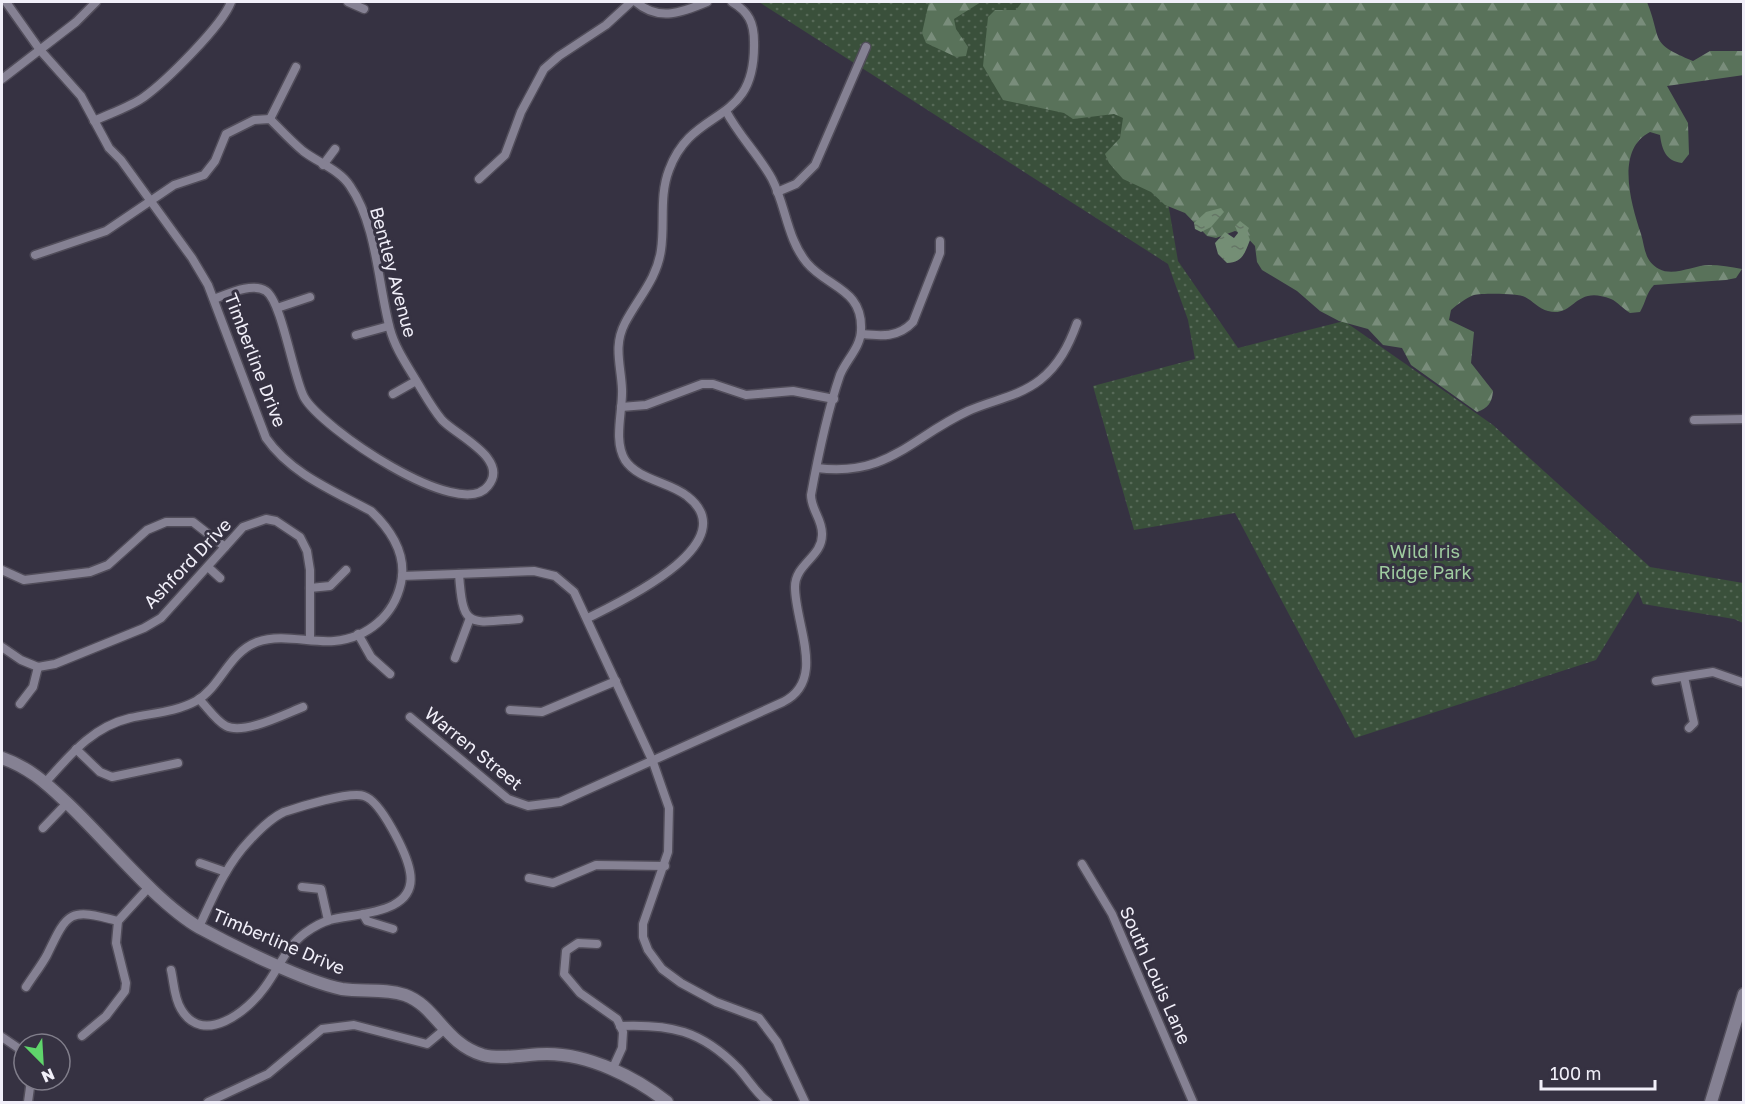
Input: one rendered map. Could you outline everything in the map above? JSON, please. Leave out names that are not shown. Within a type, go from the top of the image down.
[{"type":"street","name":"Timberline Drive","points":[[6,2],[40,50],[81,96],[109,148],[192,258],[214,299],[266,438],[278,456],[298,471],[371,511],[380,520],[398,547],[402,576],[399,597],[381,622],[358,634],[333,641],[268,640],[242,650],[199,699],[183,707],[108,725],[94,732],[45,783]]},
{"type":"street","points":[[2,79],[76,22],[96,2]]},
{"type":"street","points":[[94,121],[134,103],[153,89],[217,25],[231,2]]},
{"type":"street","points":[[348,2],[364,9]]},
{"type":"street","points":[[479,179],[505,155],[521,112],[544,69],[559,56],[606,25],[631,2]]},
{"type":"street","points":[[636,2],[650,11],[674,14],[707,2]]},
{"type":"street","points":[[588,618],[665,576],[699,537],[701,526],[698,509],[690,497],[636,470],[626,461],[619,445],[622,387],[617,364],[619,339],[626,321],[643,296],[657,267],[662,243],[663,189],[668,170],[688,137],[706,122],[726,111],[744,95],[751,80],[755,59],[754,27],[750,16],[732,2]]},
{"type":"street","points":[[777,192],[796,183],[815,165],[866,47]]},
{"type":"street","points":[[35,255],[106,231],[174,185],[204,176],[215,161],[221,141],[233,128],[254,120],[270,119],[296,67]]},
{"type":"street","points":[[726,111],[740,136],[765,167],[802,256],[819,274],[852,297],[860,314],[861,334],[891,335],[904,330],[913,322],[940,253],[940,241]]},
{"type":"street","name":"Bentley Avenue","points":[[270,119],[302,150],[346,180],[355,193],[376,255],[389,326],[396,345],[416,381],[444,421],[488,456],[493,475],[490,485],[477,495],[468,496],[415,481],[320,415],[306,400],[300,389],[277,308]]},
{"type":"street","points":[[323,165],[335,148]]},
{"type":"street","points":[[214,299],[235,291],[260,289],[268,292],[277,308],[310,297]]},
{"type":"street","points":[[817,468],[839,471],[874,465],[966,412],[1020,392],[1053,368],[1070,344],[1077,323]]},
{"type":"street","points":[[356,334],[389,326]]},
{"type":"street","name":"Warren Street","points":[[410,717],[508,799],[520,805],[540,806],[560,802],[653,762],[783,702],[801,688],[807,671],[795,583],[800,569],[817,551],[822,538],[821,524],[811,498],[842,372],[861,334]]},
{"type":"street","points":[[393,394],[416,381]]},
{"type":"street","points":[[621,407],[646,405],[702,384],[718,386],[746,395],[793,391],[834,399]]},
{"type":"street","points":[[1694,420],[1743,419]]},
{"type":"street","name":"Ashford Drive","points":[[38,667],[68,661],[144,628],[161,618],[243,527],[256,521],[276,521],[300,537],[307,551],[310,639]]},
{"type":"street","points":[[2,570],[24,580],[90,572],[108,565],[147,530],[166,522],[193,522],[225,546]]},
{"type":"street","points":[[208,567],[219,578]]},
{"type":"street","points":[[310,588],[330,586],[346,570]]},
{"type":"street","points":[[402,576],[527,570],[548,574],[570,587],[588,618],[653,762],[669,808],[670,836],[665,866],[643,924],[643,937],[653,960],[681,983],[703,996],[759,1018],[777,1042],[805,1102]]},
{"type":"street","points":[[459,574],[462,607],[470,618],[480,622],[519,619]]},
{"type":"street","points":[[455,658],[470,618]]},
{"type":"street","points":[[358,634],[371,657],[390,674]]},
{"type":"street","points":[[2,647],[21,660],[38,667],[33,687],[20,704]]},
{"type":"street","points":[[1656,681],[1718,673],[1743,682]]},
{"type":"street","points":[[1684,677],[1694,723],[1689,728]]},
{"type":"street","points":[[510,710],[542,712],[616,681]]},
{"type":"street","points":[[199,699],[223,724],[235,728],[249,727],[303,707]]},
{"type":"street","points":[[76,749],[100,772],[112,777],[178,763]]},
{"type":"street","name":"Timberline Drive","points":[[2,758],[20,765],[45,783],[150,886],[199,927],[324,984],[343,989],[384,991],[407,996],[424,1008],[453,1040],[485,1055],[561,1055],[612,1070],[642,1085],[667,1102]]},
{"type":"street","points":[[171,970],[183,1012],[193,1022],[212,1027],[226,1021],[252,1002],[280,964],[286,951],[305,933],[328,920],[363,914],[400,901],[410,878],[410,871],[383,812],[376,803],[363,795],[349,796],[284,813],[270,821],[248,842],[226,872],[199,927]]},
{"type":"street","points":[[43,828],[67,803]]},
{"type":"street","points":[[200,863],[226,872]]},
{"type":"street","name":"South Louis Lane","points":[[1082,864],[1112,914],[1193,1102]]},
{"type":"street","points":[[529,878],[553,883],[596,865],[665,866]]},
{"type":"street","points":[[82,1036],[106,1016],[122,997],[126,987],[116,949],[118,921],[150,886]]},
{"type":"street","points":[[302,887],[321,889],[328,920]]},
{"type":"street","points":[[26,987],[45,959],[57,931],[68,919],[82,913],[118,921]]},
{"type":"street","points":[[363,914],[367,921],[393,929]]},
{"type":"street","points":[[597,944],[578,943],[566,951],[564,974],[580,993],[617,1019],[623,1032],[622,1048],[612,1070]]},
{"type":"street","points":[[1711,1102],[1742,1008],[1743,994]]},
{"type":"street","points":[[208,1102],[267,1074],[321,1029],[354,1025],[427,1044],[445,1029]]},
{"type":"street","points":[[620,1026],[676,1028],[708,1043],[738,1068],[756,1093],[768,1102]]},
{"type":"green space","name":"Wild Iris Ridge Park","points":[[759,2],[1134,2],[1178,261],[1238,348],[1344,321],[1493,425],[1650,567],[1743,583],[1743,623],[1734,619],[1643,604],[1638,591],[1596,660],[1355,738],[1235,513],[1134,530],[1093,386],[1195,359],[1188,320],[1168,264]]},
{"type":"green space","points":[[929,2],[981,2],[954,19],[956,29],[968,47],[966,56],[956,57],[926,43],[922,33]]},
{"type":"green space","points":[[1022,2],[1647,2],[1663,45],[1693,61],[1710,51],[1743,51],[1744,75],[1667,86],[1688,123],[1689,154],[1682,163],[1672,160],[1664,150],[1660,135],[1650,132],[1639,140],[1632,151],[1629,164],[1630,193],[1646,253],[1654,266],[1671,272],[1709,265],[1742,269],[1736,278],[1726,280],[1654,285],[1640,312],[1630,313],[1614,300],[1599,295],[1582,298],[1557,312],[1545,310],[1525,297],[1515,295],[1484,294],[1468,298],[1451,310],[1449,320],[1474,332],[1471,363],[1493,391],[1489,404],[1477,412],[1411,365],[1402,348],[1383,345],[1368,329],[1339,321],[1320,311],[1297,291],[1262,270],[1257,262],[1255,246],[1244,234],[1235,231],[1216,238],[1207,236],[1185,213],[1165,205],[1151,192],[1123,179],[1109,163],[1105,154],[1120,138],[1123,118],[1114,114],[1073,119],[1064,113],[1003,100],[983,66],[988,17],[995,10],[1016,10]]},
{"type":"water","points":[[1221,208],[1224,212],[1211,227],[1201,232],[1195,229],[1194,223],[1206,212]]},
{"type":"water","points":[[1240,221],[1249,228],[1247,232],[1250,240],[1240,259],[1227,263],[1218,254],[1215,243],[1225,232],[1234,238],[1238,233],[1235,226]]}]
